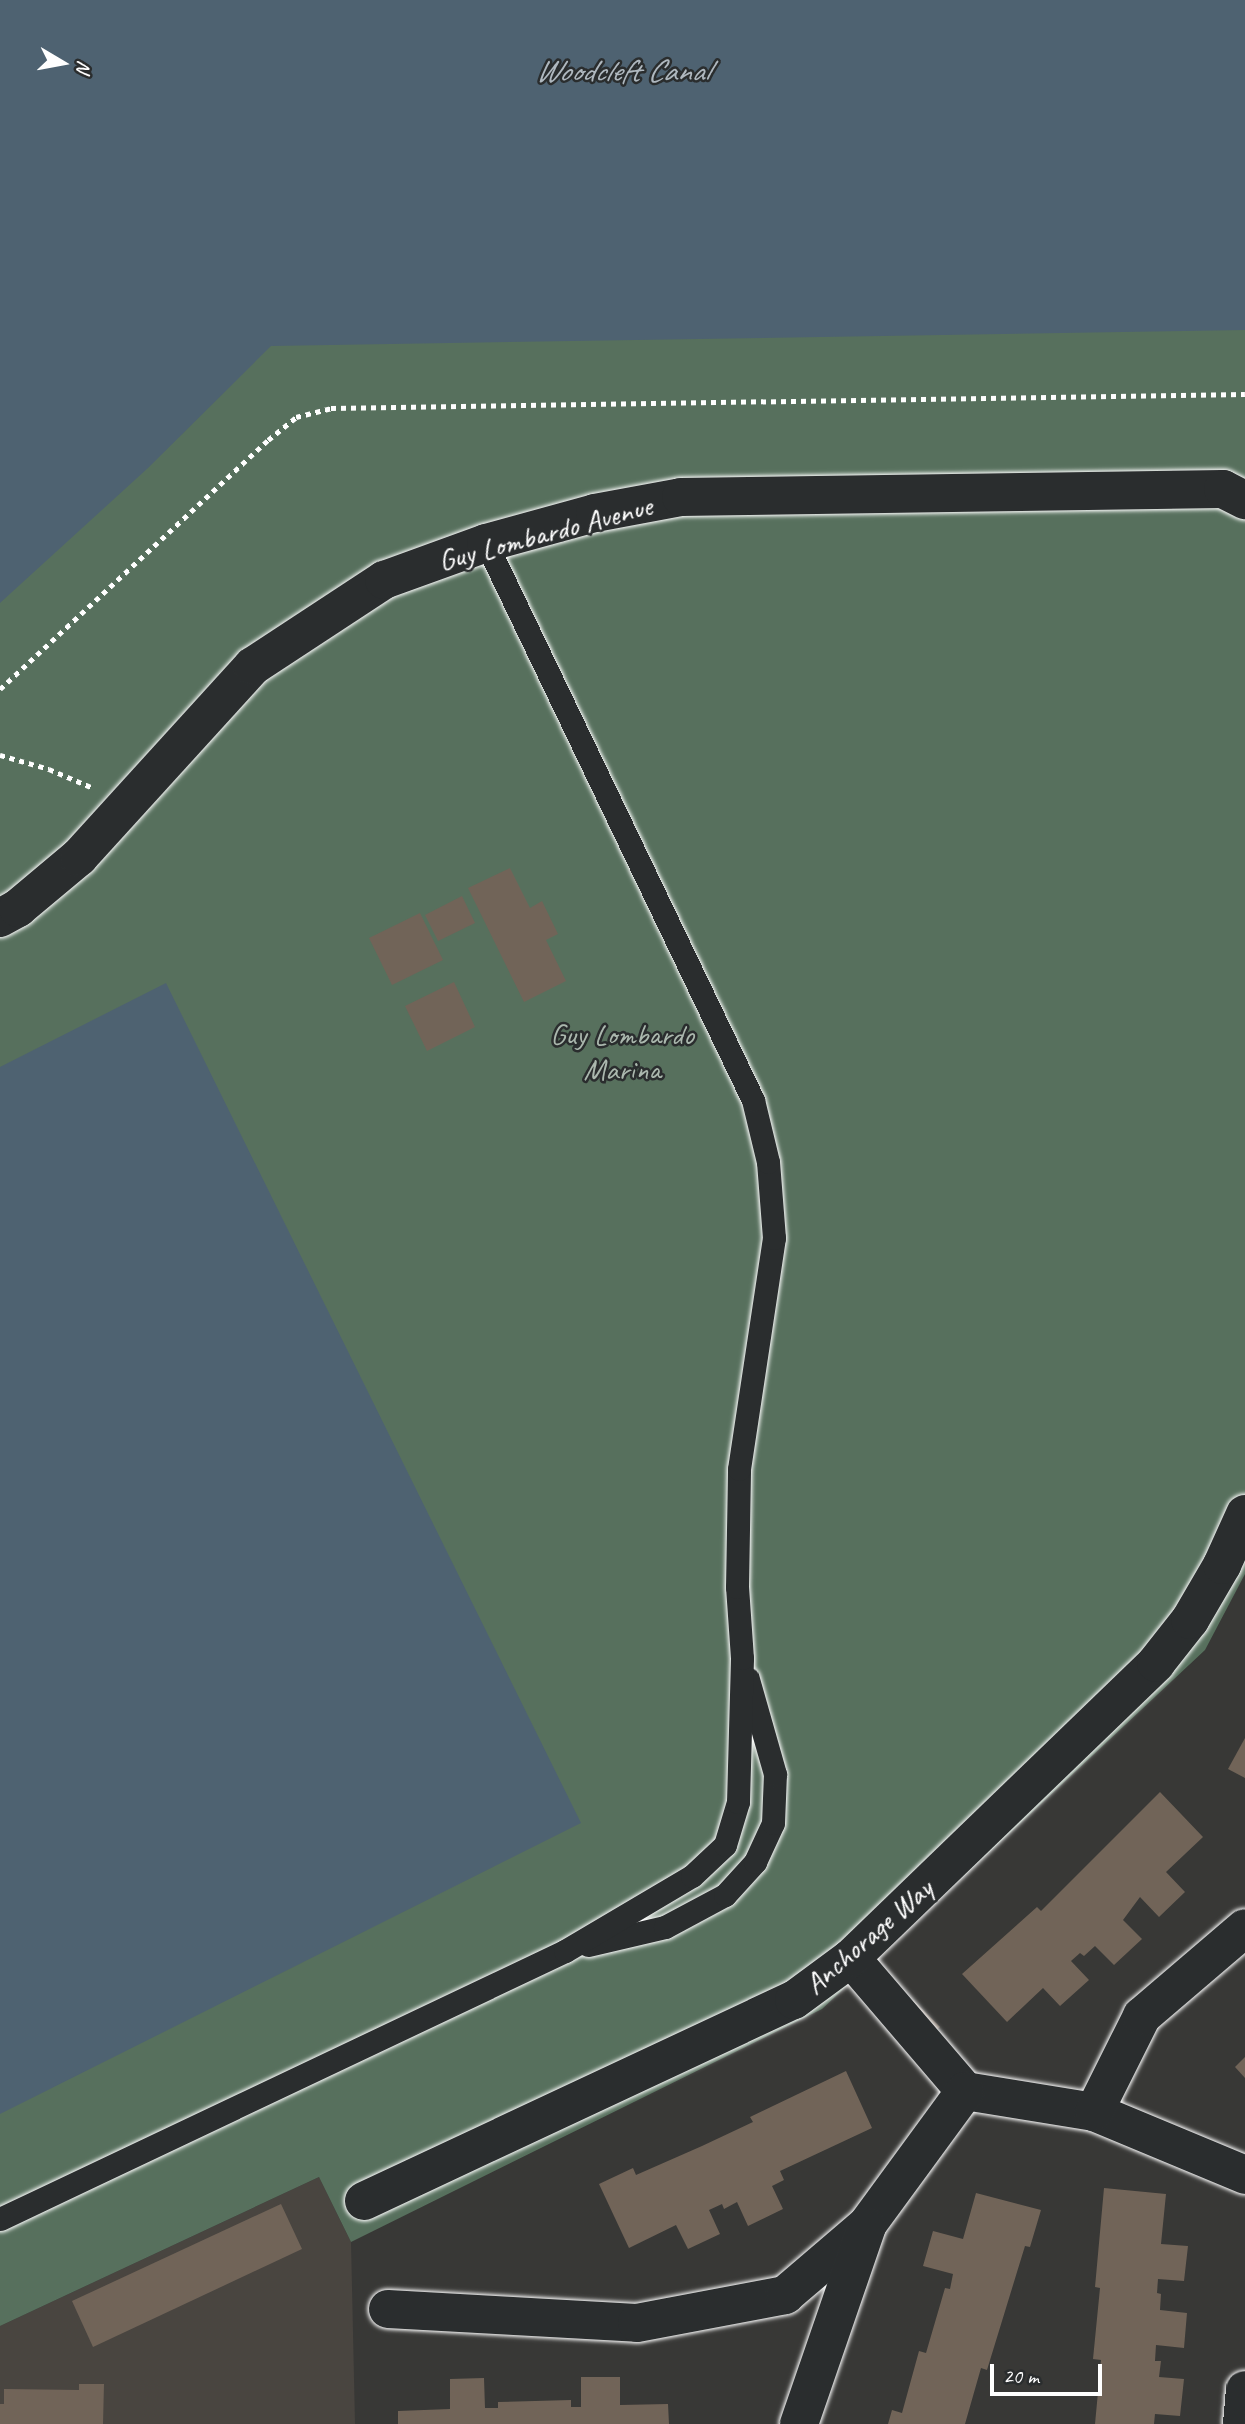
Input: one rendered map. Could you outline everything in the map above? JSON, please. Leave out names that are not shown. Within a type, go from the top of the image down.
[{"type":"street","name":"Guy Lombardo Avenue","points":[[0,918],[18,908],[79,856],[253,666],[384,580],[486,543],[595,513],[681,497],[1238,488]]},
{"type":"street","name":"Anchorage Way","points":[[364,2201],[794,2000],[851,1958],[1156,1663],[1190,1620],[1222,1564],[1245,1514]]},
{"type":"street","points":[[1094,2112],[1142,2016],[1245,1927]]},
{"type":"street","points":[[851,1958],[965,2091],[1094,2112],[1245,2175]]},
{"type":"street","points":[[388,2309],[637,2323],[785,2295],[867,2225],[965,2091]]},
{"type":"street","points":[[799,2424],[867,2225]]},
{"type":"street","points":[[1242,2424],[1245,2390]]},
{"type":"lane","points":[[0,2219],[565,1951],[692,1876],[725,1845],[738,1802],[742,1658],[737,1587],[739,1469],[774,1238],[768,1162],[753,1100],[486,543]]},
{"type":"lane","points":[[565,1951],[665,1927],[725,1895],[755,1863],[773,1823],[775,1774],[742,1658]]},
{"type":"path","points":[[0,689],[296,417],[331,408],[1245,394]]},
{"type":"path","points":[[0,755],[85,782],[120,811]]},
{"type":"shaded area","points":[[319,2177],[351,2242],[355,2424],[0,2424],[0,2326]]},
{"type":"green space","name":"Guy Lombardo Marina","points":[[250,291],[1245,311],[1245,1574],[1205,1650],[822,2009],[351,2242],[319,2177],[0,2326],[0,528]]},
{"type":"water","name":"Woodcleft Canal","points":[[0,0],[1245,0],[1245,330],[271,346],[148,468],[0,603]]},
{"type":"water","points":[[166,983],[581,1823],[0,2114],[0,1067]]},
{"type":"building","points":[[510,868],[530,908],[542,901],[558,934],[546,940],[566,981],[524,1002],[468,888]]},
{"type":"building","points":[[462,896],[475,923],[438,941],[425,915]]},
{"type":"building","points":[[420,913],[443,960],[392,985],[369,938]]},
{"type":"building","points":[[454,982],[475,1027],[427,1051],[405,1006]]},
{"type":"building","points":[[1245,1738],[1245,1778],[1228,1769]]},
{"type":"building","points":[[1160,1792],[1203,1837],[1166,1872],[1185,1892],[1159,1917],[1140,1897],[1123,1920],[1142,1939],[1114,1965],[1095,1946],[1084,1956],[1080,1953],[1071,1961],[1089,1980],[1060,2006],[1043,1988],[1007,2022],[962,1974],[1037,1907],[1041,1911]]},
{"type":"building","points":[[913,2000],[940,2027],[932,2034],[906,2007]]},
{"type":"building","points":[[1245,2057],[1245,2078],[1235,2067]]},
{"type":"building","points":[[846,2071],[872,2128],[780,2171],[784,2180],[772,2186],[783,2209],[748,2226],[737,2202],[724,2209],[722,2204],[709,2210],[720,2234],[688,2249],[676,2225],[629,2248],[599,2184],[633,2168],[636,2175],[702,2146],[753,2122],[750,2117]]},
{"type":"building","points":[[1104,2188],[1166,2194],[1161,2244],[1188,2246],[1184,2281],[1158,2279],[1157,2293],[1161,2294],[1160,2310],[1187,2313],[1184,2348],[1156,2345],[1155,2361],[1161,2361],[1159,2377],[1184,2379],[1180,2416],[1155,2414],[1154,2424],[1095,2424],[1101,2360],[1093,2359],[1100,2288],[1095,2287]]},
{"type":"building","points":[[976,2193],[1041,2210],[1030,2247],[1025,2246],[987,2370],[981,2368],[965,2424],[888,2424],[892,2410],[902,2413],[919,2351],[926,2353],[945,2288],[950,2289],[953,2274],[923,2266],[933,2231],[963,2239]]},
{"type":"building","points":[[281,2204],[302,2249],[93,2347],[72,2301]]},
{"type":"building","points":[[581,2377],[620,2377],[620,2405],[668,2404],[669,2424],[398,2424],[398,2411],[450,2409],[450,2379],[484,2378],[485,2408],[498,2408],[498,2402],[571,2400],[571,2407],[581,2407]]},
{"type":"building","points":[[79,2384],[104,2384],[103,2424],[0,2424],[0,2404],[4,2404],[4,2389],[79,2390]]}]
